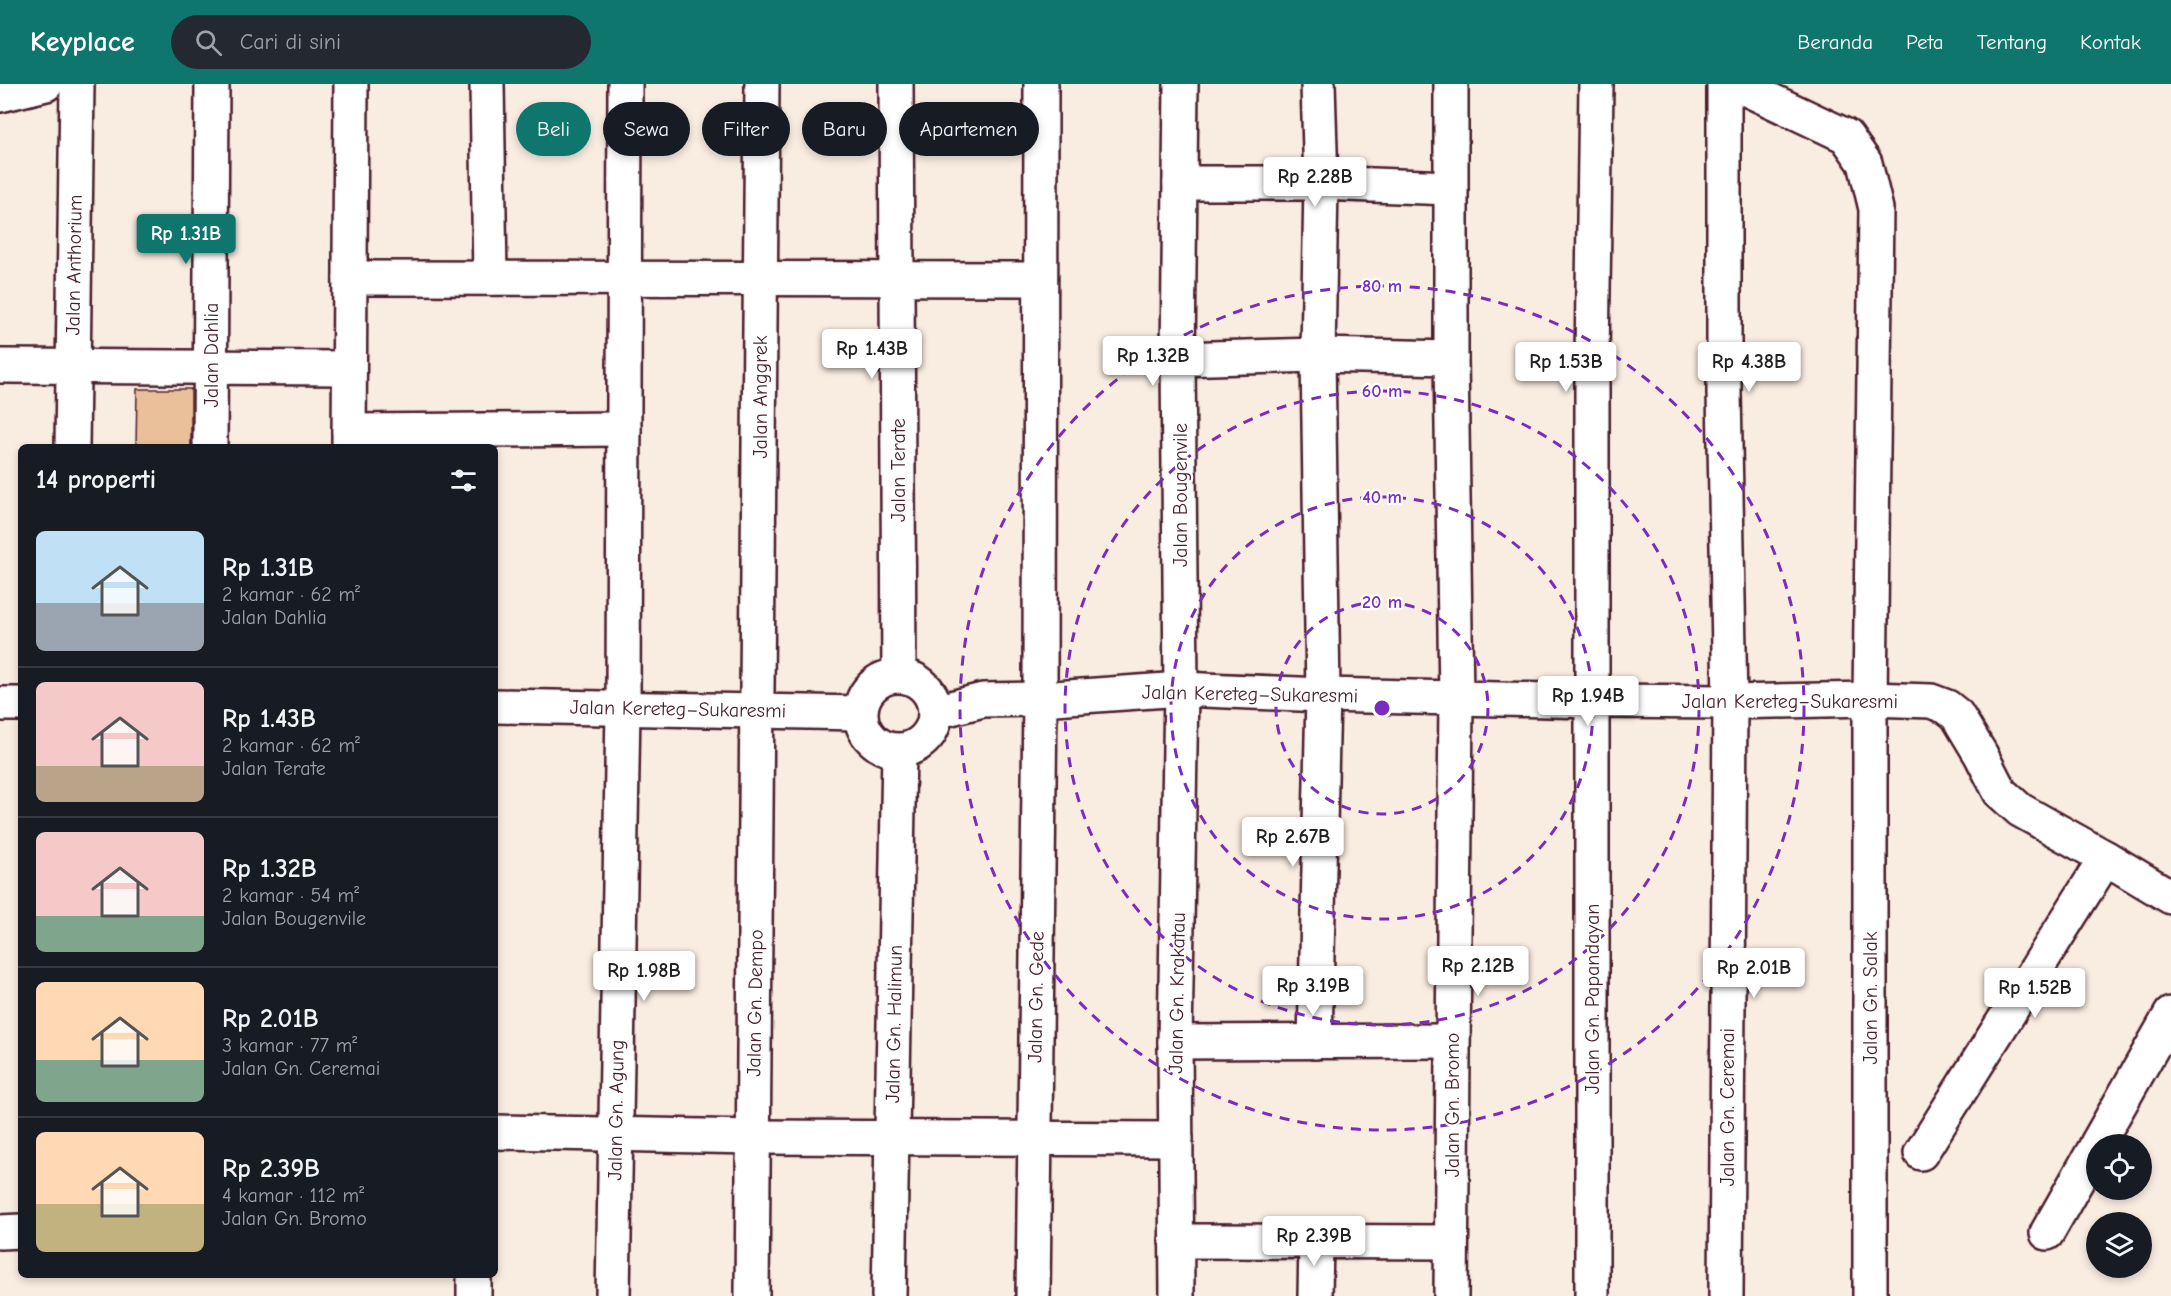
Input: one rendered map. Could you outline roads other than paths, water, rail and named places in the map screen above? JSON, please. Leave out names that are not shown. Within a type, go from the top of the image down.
[{"type":"street","points":[[0,95],[46,84]]},
{"type":"street","name":"Jalan Anthorium","points":[[72,444],[77,84]]},
{"type":"street","name":"Jalan Dahlia","points":[[210,444],[212,84]]},
{"type":"street","points":[[351,84],[349,439],[483,438],[624,429]]},
{"type":"street","points":[[487,84],[490,278]]},
{"type":"street","name":"Jalan Gn. Agung","points":[[613,1296],[622,708],[625,84]]},
{"type":"street","name":"Jalan Anggrek","points":[[758,711],[762,84]]},
{"type":"street","name":"Jalan Terate","points":[[896,84],[899,676]]},
{"type":"street","name":"Jalan Gn. Gede","points":[[1033,1296],[1033,1138],[1040,699],[1041,84]]},
{"type":"street","name":"Jalan Bougenvile","points":[[1181,84],[1178,359],[1181,689]]},
{"type":"street","points":[[1315,1042],[1323,695],[1318,356],[1321,183],[1318,84]]},
{"type":"street","name":"Jalan Gn. Bromo","points":[[1451,84],[1451,358],[1456,698],[1451,1296]]},
{"type":"street","name":"Jalan Gn. Papandayan","points":[[1592,1296],[1592,358],[1596,84]]},
{"type":"street","name":"Jalan Gn. Ceremai","points":[[1724,84],[1724,392],[1730,702],[1726,1296]]},
{"type":"street","name":"Jalan Gn. Salak","points":[[1736,84],[1846,136],[1865,163],[1876,208],[1869,699],[1870,1296]]},
{"type":"street","points":[[1180,183],[1321,183],[1450,188]]},
{"type":"street","points":[[350,278],[1040,279]]},
{"type":"street","points":[[1178,359],[1318,356],[1451,358]]},
{"type":"street","points":[[0,366],[349,368]]},
{"type":"street","points":[[899,676],[913,679],[924,687],[932,698],[935,712],[934,723],[929,734],[921,743],[910,749],[899,751],[884,749],[872,740],[863,728],[860,713],[863,698],[872,686],[885,678],[899,676]]},
{"type":"street","name":"Jalan Kereteg–Sukaresmi","points":[[935,712],[983,700],[1040,699],[1181,689],[1323,695],[1593,701],[1730,702],[1869,699],[1931,701],[1947,707],[1957,715],[2000,792],[2020,810],[2171,897]]},
{"type":"street","name":"Jalan Gn. Krakatau","points":[[1177,1296],[1175,1042],[1181,689]]},
{"type":"street","points":[[0,704],[18,704]]},
{"type":"street","name":"Jalan Kereteg–Sukaresmi","points":[[498,706],[860,713]]},
{"type":"street","name":"Jalan Gn. Dempo","points":[[752,1296],[758,711]]},
{"type":"street","name":"Jalan Gn. Halimun","points":[[889,1296],[899,751]]},
{"type":"street","points":[[1921,1153],[2106,858]]},
{"type":"street","points":[[2103,1134],[2171,1014]]},
{"type":"street","points":[[1175,1042],[1452,1041]]},
{"type":"street","points":[[498,1132],[754,1137],[1176,1139]]},
{"type":"street","points":[[2048,1233],[2086,1165]]},
{"type":"street","points":[[0,1232],[18,1231]]},
{"type":"street","points":[[1176,1241],[1451,1242]]},
{"type":"street","points":[[1315,1296],[1316,1241]]},
{"type":"street","points":[[474,1278],[474,1296]]}]
